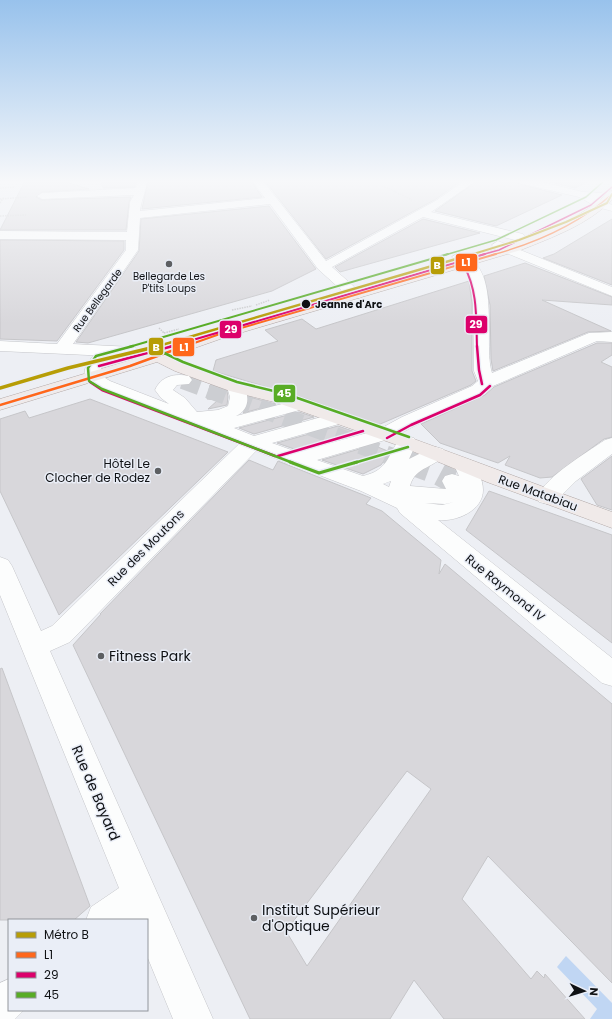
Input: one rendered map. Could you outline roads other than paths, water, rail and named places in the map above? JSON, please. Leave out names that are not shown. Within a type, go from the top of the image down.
[{"type":"main road","points":[[504,247],[514,235],[529,229]]},
{"type":"main road","points":[[0,405],[95,370],[132,352],[351,292],[504,247],[534,241],[561,229]]},
{"type":"main road","points":[[0,390],[158,356],[217,335],[351,292]]},
{"type":"main road","points":[[132,352],[158,356]]},
{"type":"main road","name":"Rue Matabiau","points":[[158,356],[181,367],[236,387],[320,411],[436,453],[458,473],[547,497],[612,520]]},
{"type":"street","name":"Rue Bellegarde","points":[[62,348],[132,250],[134,243],[132,236],[133,229]]},
{"type":"street","points":[[293,229],[323,266],[351,292]]},
{"type":"street","points":[[323,266],[332,263],[395,229]]},
{"type":"street","points":[[485,229],[514,235]]},
{"type":"street","points":[[0,235],[132,236]]},
{"type":"street","points":[[504,247],[612,292]]},
{"type":"street","points":[[463,260],[474,271],[479,295],[483,371],[486,382]]},
{"type":"street","points":[[297,459],[385,434],[409,421],[478,390],[486,382],[595,336],[612,338]]},
{"type":"street","points":[[0,346],[132,352]]},
{"type":"street","points":[[95,370],[104,386],[192,418],[214,428],[352,480],[396,486],[438,497],[453,496],[456,493],[458,473]]},
{"type":"street","points":[[183,380],[170,382],[166,385],[164,390],[167,394],[179,402],[192,418]]},
{"type":"street","points":[[228,413],[237,408],[240,403],[240,394],[236,387]]},
{"type":"street","points":[[192,418],[292,402]]},
{"type":"street","points":[[214,428],[292,402]]},
{"type":"street","points":[[244,439],[320,411]]},
{"type":"street","points":[[244,439],[339,418]]},
{"type":"street","points":[[276,451],[362,426]]},
{"type":"street","name":"Rue des Moutons","points":[[33,646],[61,634],[241,453],[244,439]]},
{"type":"street","points":[[320,468],[407,442]]},
{"type":"street","points":[[396,486],[407,442]]},
{"type":"street","points":[[547,497],[569,476],[612,444]]},
{"type":"street","points":[[396,486],[406,470],[436,453]]},
{"type":"street","points":[[352,480],[396,486],[429,511],[442,513],[452,512],[462,508],[470,500],[473,486],[458,473]]},
{"type":"street","name":"Rue Raymond IV","points":[[396,486],[612,674]]},
{"type":"street","name":"Rue de Bayard","points":[[0,566],[193,1019]]},
{"type":"street","points":[[105,919],[140,895]]},
{"type":"street","points":[[0,1006],[8,1000]]},
{"type":"water","points":[[566,956],[612,1003],[612,1019],[590,1019],[597,1009],[557,967]]},
{"type":"tunnel","points":[[183,380],[409,463]]},
{"type":"tunnel","points":[[407,462],[437,473],[452,481]]},
{"type":"metro line","name":"B","points":[[0,388],[68,368],[168,344],[413,273],[519,240],[549,229]]},
{"type":"place","name":"Bellegarde Les P'tits Loups","points":[[169,264]]},
{"type":"place","name":"Jeanne d'Arc","points":[[306,304]]},
{"type":"place","name":"Hôtel Le Clocher de Rodez","points":[[158,471]]},
{"type":"place","name":"Fitness Park","points":[[101,656]]},
{"type":"place","name":"Institut Supérieur d'Optique","points":[[254,918]]}]
